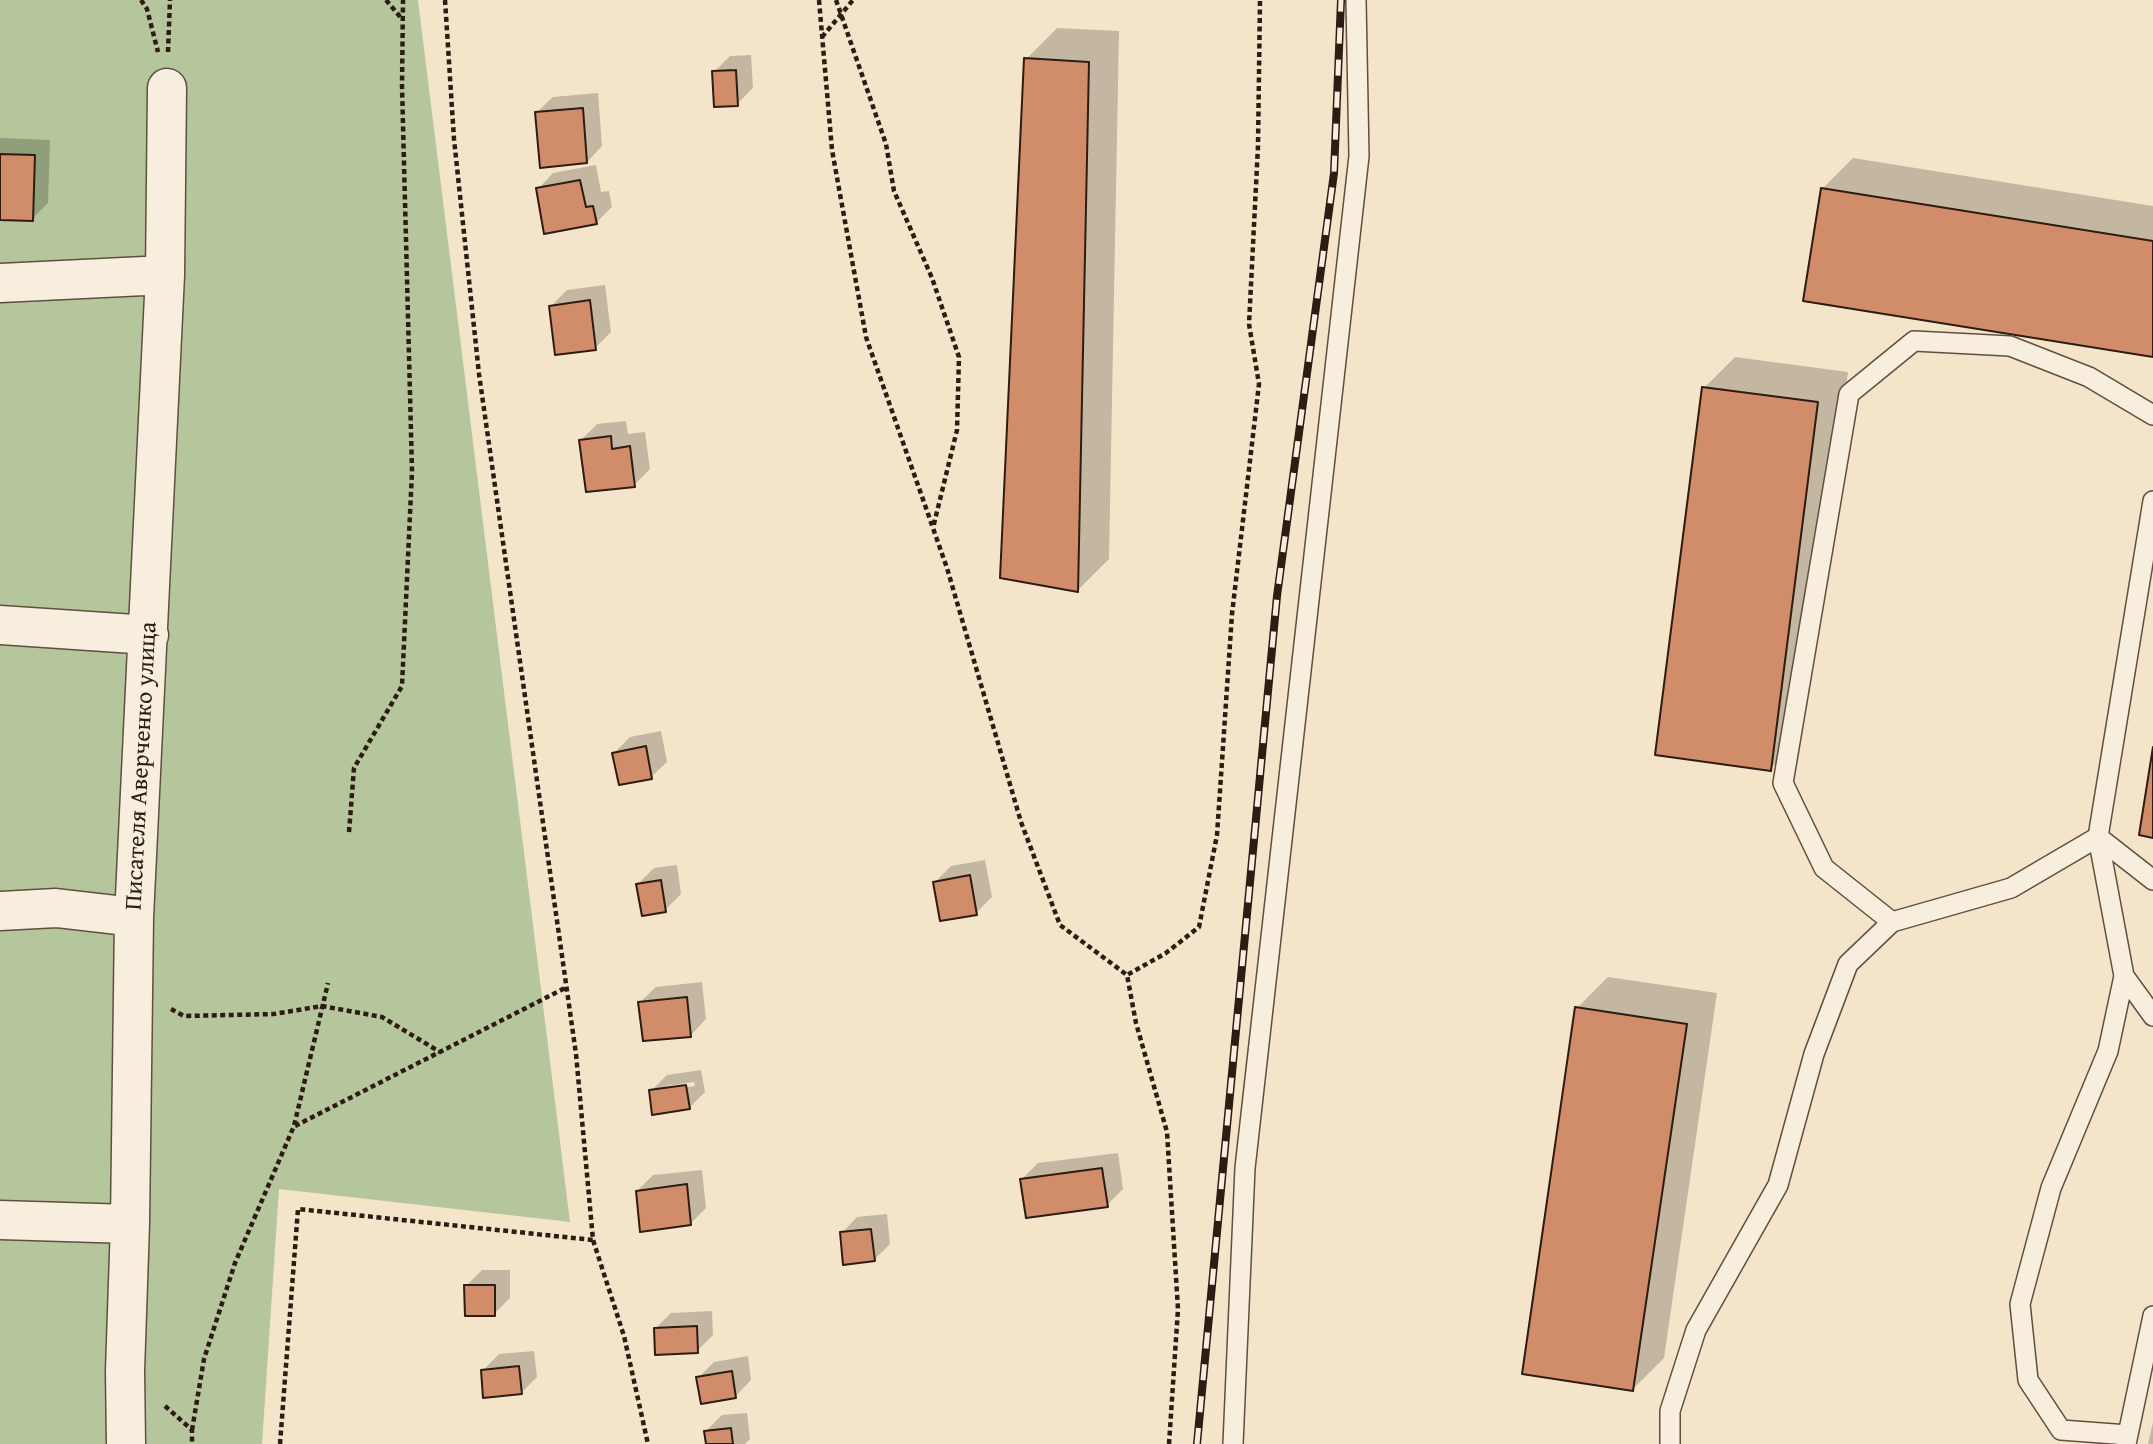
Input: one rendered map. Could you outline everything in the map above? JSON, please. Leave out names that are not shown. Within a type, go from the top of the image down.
[{"type":"street","name":"Писателя Аверченко улица","points":[[126,1444],[125,1371],[134,916],[165,275],[167,88]]},
{"type":"street","points":[[0,283],[165,275]]},
{"type":"street","points":[[0,625],[149,635]]},
{"type":"street","points":[[0,911],[56,908],[134,916]]},
{"type":"street","points":[[0,1220],[130,1224]]},
{"type":"lane","points":[[1233,1444],[1245,1168],[1359,156],[1356,0]]},
{"type":"lane","points":[[1892,922],[1824,868],[1783,783],[1849,394],[1914,341],[2010,346],[2089,377],[2153,415]]},
{"type":"lane","points":[[2153,501],[2098,837],[2124,976],[2108,1051],[2051,1188],[2020,1304],[2028,1380],[2061,1430],[2127,1440],[2153,1316]]},
{"type":"lane","points":[[1670,1444],[1670,1411],[1696,1329],[1778,1185],[1814,1054],[1848,964],[1892,922],[2011,888],[2098,837]]},
{"type":"lane","points":[[2098,837],[2153,880]]},
{"type":"lane","points":[[2124,976],[2153,1016]]},
{"type":"path","points":[[141,0],[147,9],[167,88]]},
{"type":"path","points":[[167,88],[170,0]]},
{"type":"path","points":[[386,0],[402,19]]},
{"type":"path","points":[[349,832],[354,768],[402,686],[412,471],[402,86],[403,0]]},
{"type":"path","points":[[445,0],[454,139],[479,374],[576,1054],[593,1240],[624,1336],[648,1444]]},
{"type":"path","points":[[819,0],[832,150],[866,337],[947,568],[1021,822],[1060,925],[1127,975],[1136,1023],[1167,1132],[1178,1309],[1169,1444]]},
{"type":"path","points":[[836,0],[886,144],[894,191],[932,278],[958,357],[957,430],[932,528]]},
{"type":"path","points":[[822,37],[853,0]]},
{"type":"path","points":[[1127,975],[1166,953],[1199,927],[1217,835],[1232,614],[1259,384],[1249,324],[1258,146],[1260,0]]},
{"type":"path","points":[[192,1430],[204,1359],[235,1263],[295,1126],[328,983]]},
{"type":"path","points":[[295,1126],[567,987]]},
{"type":"path","points":[[133,989],[184,1016],[274,1014],[322,1006],[382,1017],[440,1052]]},
{"type":"path","points":[[279,1444],[298,1209],[593,1240]]},
{"type":"green space","points":[[0,0],[418,0],[570,1222],[279,1189],[262,1444],[0,1444]]},
{"type":"building","points":[[1024,58],[1089,62],[1078,592],[1000,578]]},
{"type":"building","points":[[736,70],[738,106],[714,107],[712,71]]},
{"type":"building","points":[[583,108],[587,163],[540,168],[535,112]]},
{"type":"building","points":[[0,154],[35,155],[33,221],[0,220]]},
{"type":"building","points":[[580,180],[586,207],[593,206],[597,224],[544,234],[536,188]]},
{"type":"building","points":[[1821,188],[2153,241],[2153,357],[1803,301]]},
{"type":"building","points":[[590,300],[596,350],[555,355],[549,306]]},
{"type":"building","points":[[1702,387],[1818,402],[1771,771],[1655,755]]},
{"type":"building","points":[[611,436],[612,449],[630,446],[635,487],[586,492],[579,440]]},
{"type":"building","points":[[646,746],[652,779],[619,785],[612,753]]},
{"type":"building","points":[[2153,747],[2153,838],[2139,835]]},
{"type":"building","points":[[970,875],[977,915],[940,921],[933,882]]},
{"type":"building","points":[[661,880],[666,912],[642,916],[636,884]]},
{"type":"building","points":[[687,997],[691,1037],[643,1041],[638,1002]]},
{"type":"building","points":[[1575,1007],[1687,1024],[1633,1391],[1522,1374]]},
{"type":"building","points":[[686,1085],[690,1109],[652,1115],[649,1090]]},
{"type":"building","points":[[1102,1168],[1108,1207],[1026,1218],[1020,1179]]},
{"type":"building","points":[[687,1184],[691,1225],[640,1232],[636,1191]]},
{"type":"building","points":[[871,1229],[875,1261],[843,1265],[840,1232]]},
{"type":"building","points":[[464,1285],[495,1285],[495,1316],[465,1316]]},
{"type":"building","points":[[697,1326],[698,1353],[655,1355],[654,1328]]},
{"type":"building","points":[[519,1366],[522,1394],[483,1398],[481,1370]]},
{"type":"building","points":[[732,1371],[736,1398],[701,1404],[696,1377]]},
{"type":"building","points":[[731,1428],[733,1444],[706,1444],[704,1431]]},
{"type":"railway","points":[[1197,1444],[1277,596],[1334,173],[1341,0]]}]
